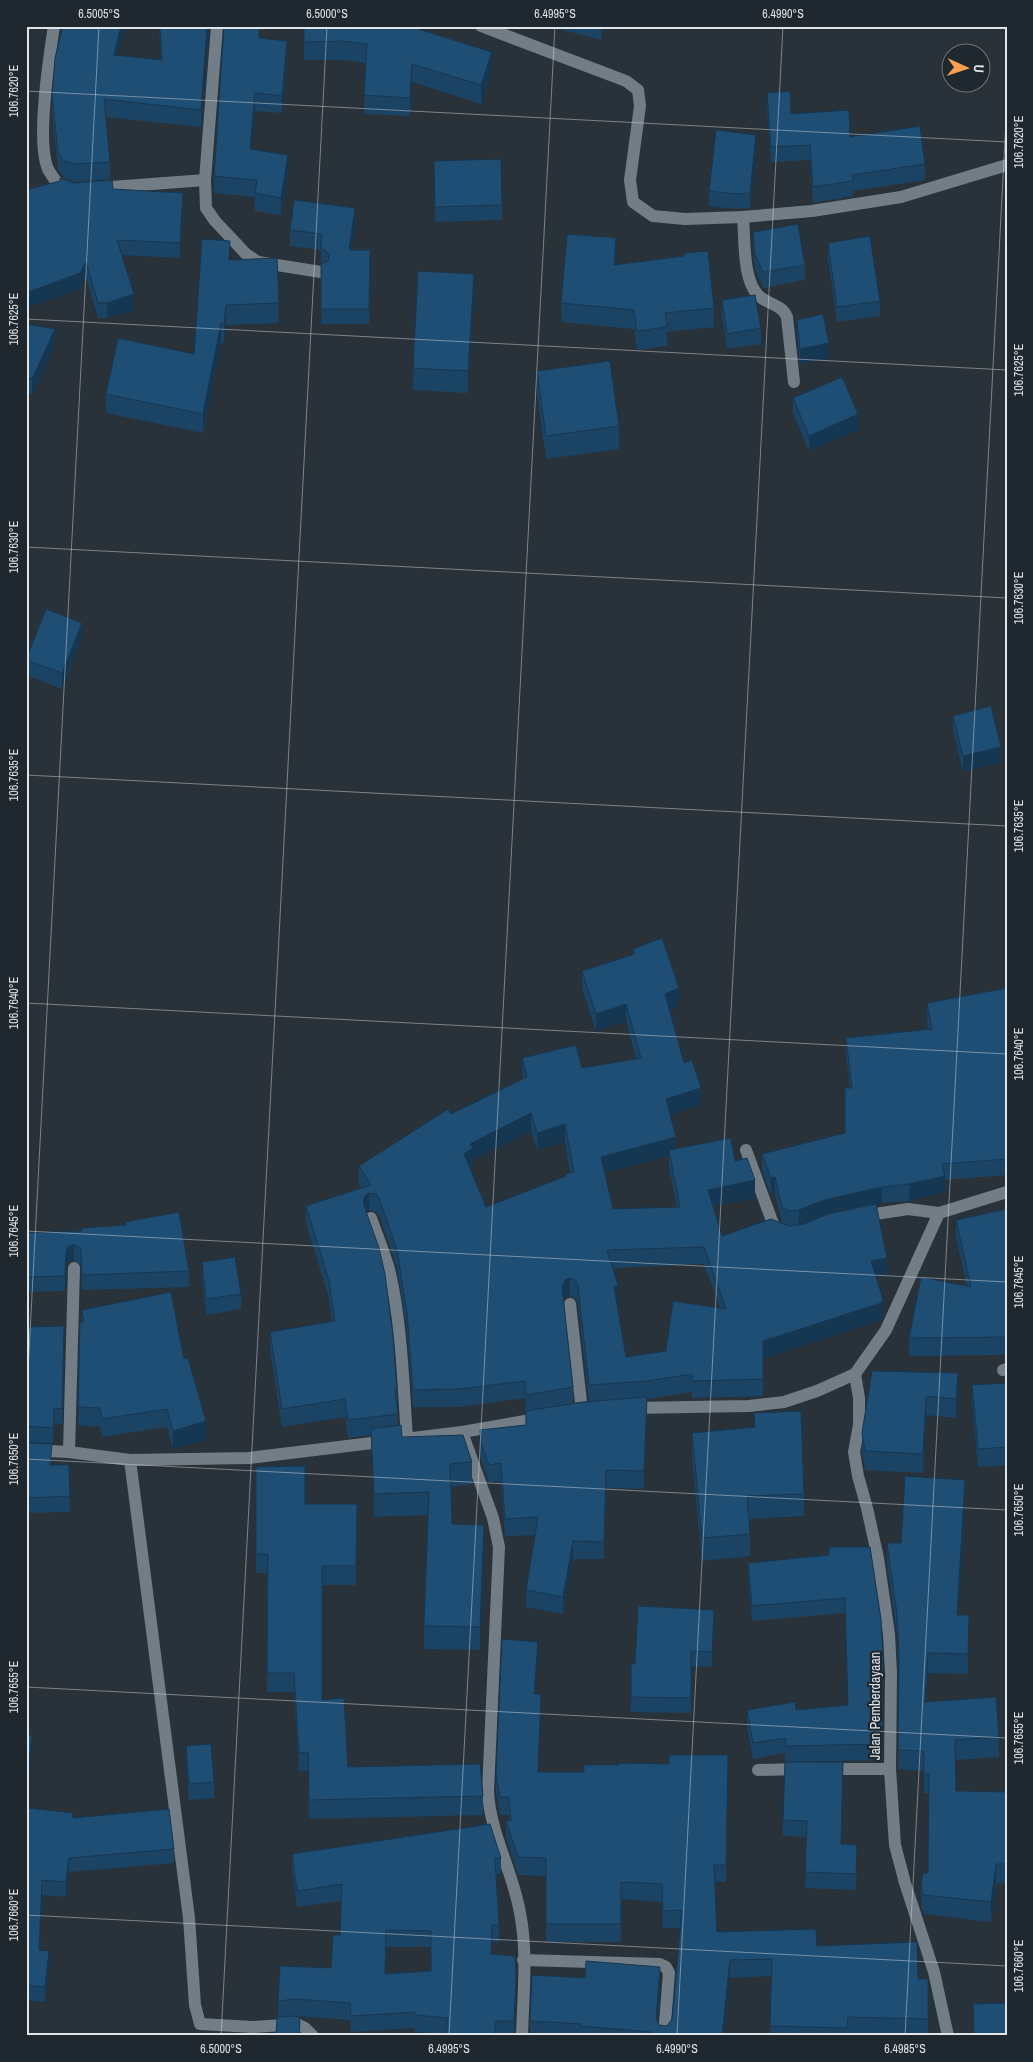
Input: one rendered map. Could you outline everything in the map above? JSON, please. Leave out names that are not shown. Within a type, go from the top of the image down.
[{"type":"street","points":[[54,26],[49,54],[42,142],[48,169],[59,185],[75,190],[205,180]]},
{"type":"street","points":[[217,26],[205,180],[206,208],[215,221],[246,254],[258,262],[321,272]]},
{"type":"street","points":[[480,26],[626,80],[638,90],[640,106],[630,180],[633,202],[653,216],[685,219],[743,217],[812,211],[901,197],[1007,165]]},
{"type":"street","points":[[743,217],[748,280],[760,297],[785,312],[794,382]]},
{"type":"street","points":[[746,1150],[775,1229],[788,1236],[794,1235]]},
{"type":"street","points":[[848,1219],[908,1209],[939,1212],[1007,1192]]},
{"type":"street","points":[[619,1408],[749,1406],[784,1402],[817,1391],[855,1374],[886,1330],[939,1212]]},
{"type":"street","points":[[370,1218],[388,1267],[395,1298],[402,1357],[407,1438]]},
{"type":"street","points":[[69,1452],[74,1268]]},
{"type":"street","points":[[570,1304],[582,1412]]},
{"type":"street","name":"Jalan Pemberdayaan","points":[[855,1374],[860,1398],[860,1425],[854,1452],[878,1558],[889,1634],[891,1674],[890,1769],[895,1845],[905,1883],[934,1972],[948,2036]]},
{"type":"street","points":[[26,1450],[69,1452],[130,1460],[249,1458],[462,1432],[554,1416]]},
{"type":"street","points":[[462,1432],[493,1518],[499,1547],[488,1770],[489,1808],[520,1912],[523,1934],[522,2036]]},
{"type":"street","points":[[130,1460],[189,1918],[195,2006],[200,2024],[253,2027],[297,2024],[305,2028],[313,2036]]},
{"type":"street","points":[[758,1770],[890,1769]]},
{"type":"street","points":[[523,1960],[660,1964],[666,1967],[669,1973],[664,2036]]},
{"type":"building","points":[[63,26],[121,26],[114,55],[162,60],[160,26],[207,26],[201,110],[104,99],[110,162],[76,164],[64,161],[58,152],[52,95],[55,58]]},
{"type":"building","points":[[224,26],[259,26],[259,38],[287,41],[282,96],[255,93],[250,149],[288,155],[281,198],[255,193],[257,180],[214,176]]},
{"type":"building","points":[[304,26],[418,26],[418,29],[492,52],[481,85],[412,64],[410,98],[364,95],[367,44],[341,41],[304,42]]},
{"type":"building","points":[[790,91],[791,114],[849,110],[850,137],[920,126],[925,164],[852,175],[853,181],[813,187],[810,145],[771,147],[767,93]]},
{"type":"building","points":[[716,130],[756,135],[750,193],[736,194],[709,191]]},
{"type":"building","points":[[501,159],[502,205],[435,207],[434,161]]},
{"type":"building","points":[[60,178],[75,183],[112,180],[113,189],[183,193],[180,243],[117,240],[134,294],[107,303],[98,303],[86,262],[80,273],[26,293],[29,284],[26,276],[26,190],[60,181]]},
{"type":"building","points":[[294,200],[355,208],[349,250],[370,250],[369,309],[321,309],[321,264],[328,261],[329,254],[321,248],[322,234],[290,230]]},
{"type":"building","points":[[798,224],[805,265],[763,272],[755,254],[753,232]]},
{"type":"building","points":[[567,234],[616,238],[614,265],[684,256],[684,253],[708,251],[714,308],[665,313],[667,327],[637,331],[634,310],[561,303]]},
{"type":"building","points":[[870,236],[880,301],[837,307],[828,243]]},
{"type":"building","points":[[202,239],[230,241],[229,260],[277,258],[279,303],[226,305],[224,324],[221,323],[203,414],[106,394],[118,338],[194,354]]},
{"type":"building","points":[[418,271],[474,274],[468,371],[413,368]]},
{"type":"building","points":[[755,295],[761,328],[727,334],[722,300]]},
{"type":"building","points":[[823,314],[829,343],[800,349],[797,320]]},
{"type":"building","points":[[26,324],[55,329],[32,379],[26,376]]},
{"type":"building","points":[[610,361],[619,426],[546,436],[537,371]]},
{"type":"building","points":[[842,377],[858,414],[809,436],[793,398]]},
{"type":"building","points":[[46,609],[82,623],[62,673],[26,660]]},
{"type":"building","points":[[991,706],[1001,747],[963,756],[953,716]]},
{"type":"building","points":[[662,938],[679,988],[665,994],[684,1063],[692,1060],[701,1088],[666,1099],[676,1137],[601,1157],[613,1209],[680,1207],[669,1150],[731,1138],[735,1161],[747,1158],[755,1180],[708,1190],[722,1236],[771,1219],[789,1226],[804,1224],[828,1214],[876,1204],[887,1258],[871,1261],[883,1299],[881,1303],[763,1341],[763,1379],[692,1381],[692,1374],[647,1381],[589,1385],[578,1286],[576,1281],[570,1278],[565,1280],[562,1287],[573,1387],[526,1395],[525,1381],[460,1389],[413,1390],[407,1313],[397,1250],[379,1198],[376,1194],[369,1193],[365,1196],[363,1203],[379,1248],[385,1274],[393,1336],[398,1414],[348,1420],[345,1399],[282,1409],[270,1332],[335,1321],[329,1281],[306,1206],[371,1185],[359,1166],[448,1109],[451,1114],[527,1077],[522,1058],[576,1045],[582,1068],[641,1058],[626,1004],[596,1014],[582,971],[635,954],[633,949]],"holes":[[[531,1113],[537,1133],[565,1124],[574,1172],[486,1207],[464,1154],[473,1148],[470,1144]],[[704,1247],[726,1309],[673,1301],[666,1351],[626,1357],[614,1287],[618,1285],[607,1250]]]},
{"type":"building","points":[[1007,988],[1007,1159],[942,1164],[945,1176],[824,1200],[799,1210],[789,1211],[782,1207],[775,1177],[771,1178],[762,1154],[845,1133],[845,1088],[852,1088],[846,1038],[932,1029],[927,1003]]},
{"type":"building","points":[[1007,1209],[1007,1337],[909,1338],[921,1277],[971,1287],[956,1220]]},
{"type":"building","points":[[179,1212],[189,1271],[82,1275],[81,1249],[74,1244],[67,1248],[65,1276],[26,1277],[26,1233],[82,1231],[81,1228],[126,1225],[125,1222]]},
{"type":"building","points":[[235,1257],[241,1294],[206,1299],[202,1262]]},
{"type":"building","points":[[171,1292],[184,1359],[188,1358],[206,1421],[173,1431],[167,1409],[102,1419],[100,1408],[78,1407],[80,1322],[84,1322],[82,1310]]},
{"type":"building","points":[[64,1326],[62,1409],[54,1408],[53,1428],[26,1426],[26,1327]]},
{"type":"building","points":[[872,1371],[958,1373],[956,1399],[926,1396],[923,1454],[865,1451],[862,1433]]},
{"type":"building","points":[[1007,1383],[1007,1447],[978,1449],[972,1385]]},
{"type":"building","points":[[647,1397],[644,1471],[606,1470],[604,1542],[573,1541],[563,1597],[526,1590],[538,1517],[505,1519],[501,1463],[489,1465],[480,1440],[480,1430],[526,1425],[526,1411],[583,1402]]},
{"type":"building","points":[[801,1411],[804,1494],[747,1496],[750,1534],[702,1538],[692,1433],[755,1427],[754,1413]]},
{"type":"building","points":[[401,1425],[402,1437],[463,1435],[472,1462],[450,1464],[452,1524],[484,1525],[480,1627],[424,1626],[429,1492],[374,1494],[371,1429]]},
{"type":"building","points":[[26,1443],[52,1444],[50,1465],[69,1465],[70,1496],[26,1498]]},
{"type":"building","points":[[305,1466],[305,1504],[357,1504],[356,1566],[322,1566],[322,1700],[344,1698],[348,1767],[480,1764],[483,1796],[309,1800],[308,1752],[299,1753],[294,1673],[267,1673],[268,1554],[256,1554],[256,1467]]},
{"type":"building","points":[[905,1476],[965,1480],[957,1615],[969,1615],[968,1654],[928,1653],[925,1702],[996,1697],[999,1737],[955,1740],[956,1791],[1007,1792],[1007,1864],[996,1864],[991,1902],[924,1895],[921,1887],[923,1873],[928,1873],[929,1774],[924,1774],[924,1751],[898,1750],[899,1654],[897,1614],[887,1543],[901,1543]]},
{"type":"building","points":[[829,1547],[870,1547],[881,1619],[883,1658],[882,1744],[785,1746],[786,1738],[753,1743],[747,1710],[795,1702],[796,1710],[848,1705],[845,1598],[752,1606],[748,1563],[829,1555]]},
{"type":"building","points":[[638,1606],[714,1610],[712,1652],[691,1651],[691,1698],[631,1697],[631,1664],[635,1664]]},
{"type":"building","points":[[502,1639],[538,1642],[534,1694],[541,1694],[538,1772],[584,1772],[584,1765],[619,1765],[619,1763],[669,1764],[669,1755],[728,1755],[726,1865],[714,1865],[717,1932],[816,1929],[817,1946],[917,1942],[918,1979],[928,1979],[928,2019],[848,2017],[847,2028],[770,2026],[772,1959],[730,1960],[722,2036],[692,2034],[692,2036],[650,2036],[651,2032],[581,2026],[581,2024],[530,2021],[532,1975],[585,1978],[586,1961],[660,1967],[656,2018],[659,2025],[667,2026],[672,2019],[682,1910],[663,1911],[662,1884],[621,1882],[621,1924],[546,1924],[546,1858],[518,1857],[506,1821],[511,1820],[509,1797],[500,1797],[498,1788],[496,1773]]},
{"type":"building","points":[[26,1735],[32,1735],[28,1767],[26,1766]]},
{"type":"building","points":[[211,1744],[214,1782],[189,1784],[186,1746]]},
{"type":"building","points":[[785,1762],[843,1762],[841,1844],[857,1845],[856,1874],[805,1872],[807,1821],[783,1820]]},
{"type":"building","points":[[27,1808],[73,1813],[73,1818],[169,1809],[174,1849],[69,1858],[66,1882],[42,1880],[39,1950],[49,1951],[45,1987],[26,1985]]},
{"type":"building","points":[[490,1824],[501,1858],[495,1858],[499,1925],[492,1925],[491,1954],[515,1956],[514,2021],[496,2021],[494,2036],[446,2036],[448,2018],[415,2015],[415,2012],[351,2016],[350,2003],[296,1999],[278,2001],[280,1966],[331,1968],[333,1935],[340,1935],[342,1884],[297,1891],[292,1854]],"holes":[[[386,1930],[431,1931],[431,1971],[385,1974]]]},
{"type":"building","points":[[1007,2003],[1007,2036],[974,2036],[973,2004]]},
{"type":"building","points":[[295,2016],[300,2018],[299,2036],[276,2036],[277,2017]]}]
